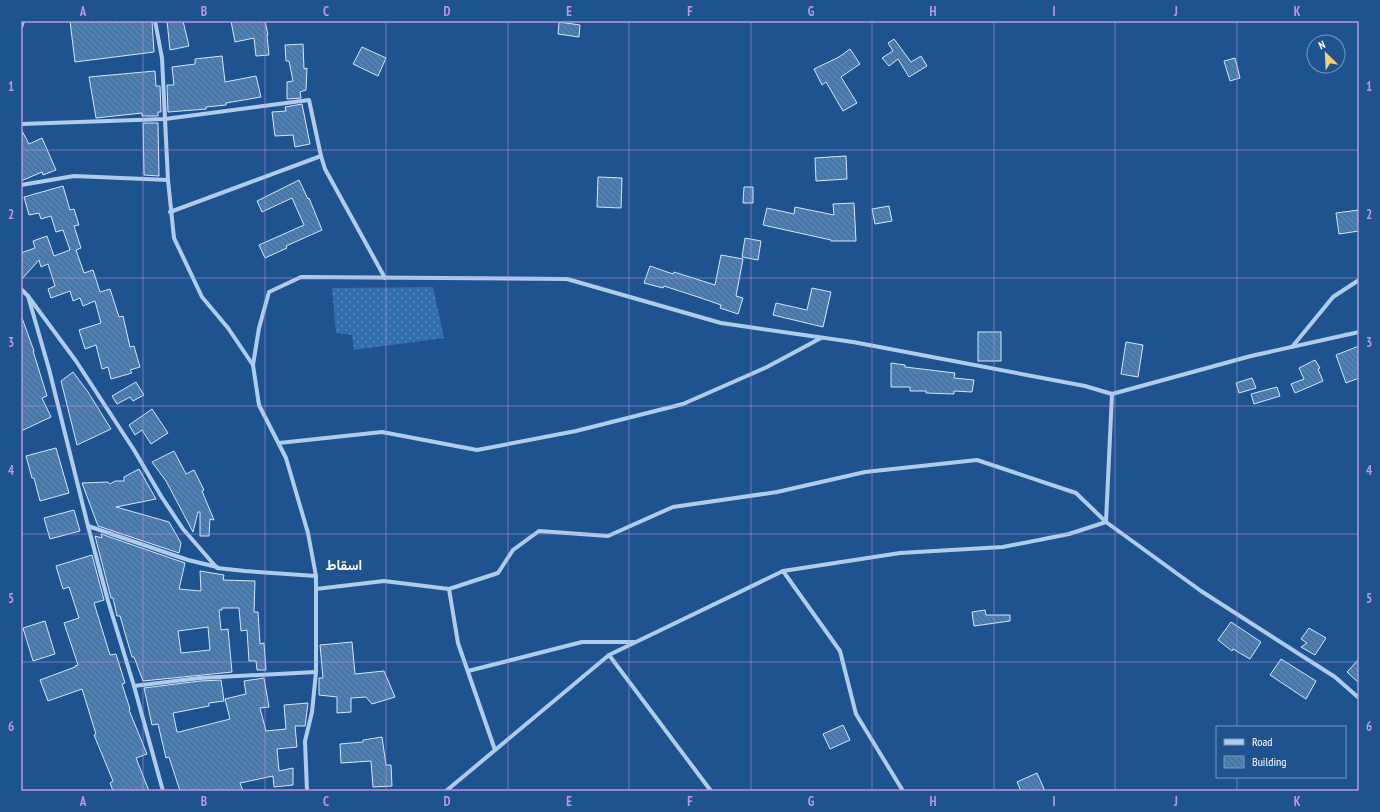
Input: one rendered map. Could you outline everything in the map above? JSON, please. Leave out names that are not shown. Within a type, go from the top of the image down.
[{"type":"street","points":[[21,27],[23,21]]},
{"type":"street","points":[[155,21],[162,58],[170,212],[174,238],[202,297],[228,328],[253,365]]},
{"type":"street","points":[[21,124],[165,119],[309,100],[325,169],[385,278]]},
{"type":"street","points":[[170,212],[321,156]]},
{"type":"street","points":[[21,185],[74,176],[168,180]]},
{"type":"street","points":[[307,791],[305,741],[312,712],[316,672],[316,576],[306,526],[286,458],[259,405],[253,365],[259,328],[270,292],[301,278],[566,279],[721,323],[861,344],[1078,384],[1112,394],[1251,356],[1359,332]]},
{"type":"street","points":[[1291,347],[1332,297],[1359,280]]},
{"type":"street","points":[[21,289],[28,296],[76,360],[183,529],[217,568]]},
{"type":"street","points":[[28,296],[49,369],[108,600],[163,791]]},
{"type":"street","points":[[279,443],[382,432],[477,450],[576,431],[682,404],[767,367],[821,338]]},
{"type":"street","points":[[1106,522],[1112,394]]},
{"type":"street","points":[[316,589],[384,581],[449,589],[498,573],[513,550],[539,531],[608,536],[673,507],[777,492],[865,472],[977,460],[1076,493],[1106,522],[1201,591],[1335,677],[1359,698]]},
{"type":"street","points":[[446,791],[609,655],[783,571],[900,553],[1002,547],[1069,534],[1106,522]]},
{"type":"street","points":[[88,526],[188,560],[217,568],[316,576]]},
{"type":"street","points":[[783,571],[840,651],[856,714],[903,791]]},
{"type":"street","points":[[449,589],[458,643],[495,750]]},
{"type":"street","points":[[468,671],[582,642],[636,642]]},
{"type":"street","points":[[609,655],[711,791]]},
{"type":"street","points":[[134,686],[200,678],[316,672]]},
{"type":"shaded area","points":[[433,287],[444,338],[354,350],[352,335],[336,333],[332,288]]},
{"type":"building","points":[[70,21],[152,21],[154,52],[75,62]]},
{"type":"building","points":[[167,21],[183,21],[189,46],[170,50]]},
{"type":"building","points":[[231,21],[265,21],[268,35],[269,55],[256,56],[254,38],[235,42]]},
{"type":"building","points":[[559,22],[580,25],[579,37],[558,34]]},
{"type":"building","points":[[894,39],[911,62],[921,56],[927,66],[909,77],[898,59],[889,66],[882,58],[893,51],[888,43]]},
{"type":"building","points":[[303,44],[304,69],[307,68],[306,90],[300,92],[301,98],[287,99],[287,82],[293,81],[289,61],[286,61],[285,45]]},
{"type":"building","points":[[362,47],[386,58],[378,76],[353,64]]},
{"type":"building","points":[[850,49],[860,64],[841,77],[857,103],[843,111],[826,82],[822,85],[814,69],[839,57]]},
{"type":"building","points":[[222,56],[225,82],[256,76],[261,97],[226,103],[226,105],[206,107],[206,109],[168,112],[167,85],[174,85],[172,67],[195,64],[195,59]]},
{"type":"building","points":[[1235,58],[1240,78],[1230,81],[1224,61]]},
{"type":"building","points":[[155,71],[156,86],[160,86],[161,112],[158,112],[158,116],[142,116],[142,113],[96,118],[89,77]]},
{"type":"building","points":[[302,104],[310,144],[295,147],[293,135],[275,136],[272,112],[286,111],[285,107]]},
{"type":"building","points":[[143,123],[158,123],[159,176],[144,175]]},
{"type":"building","points":[[21,129],[29,144],[42,138],[56,170],[43,175],[42,172],[21,181]]},
{"type":"building","points":[[846,156],[847,179],[816,181],[815,158]]},
{"type":"building","points":[[598,177],[622,178],[621,208],[597,207]]},
{"type":"building","points":[[299,180],[308,199],[309,198],[322,230],[286,246],[287,248],[265,258],[259,245],[304,225],[292,198],[262,212],[257,201]]},
{"type":"building","points":[[63,186],[70,210],[74,209],[79,225],[74,226],[81,248],[76,250],[84,273],[93,270],[100,292],[110,289],[119,317],[123,316],[130,347],[134,346],[140,367],[130,370],[132,373],[111,379],[108,367],[102,369],[96,345],[85,349],[79,330],[101,323],[95,301],[83,306],[80,298],[73,301],[70,291],[51,298],[48,289],[55,286],[48,264],[41,267],[39,260],[21,280],[21,253],[35,248],[33,241],[47,236],[54,256],[70,250],[63,230],[56,232],[51,216],[41,219],[39,213],[29,215],[24,197]]},
{"type":"building","points":[[744,187],[753,187],[753,203],[743,203]]},
{"type":"building","points":[[854,203],[856,241],[831,241],[763,225],[767,208],[794,214],[795,207],[834,215],[833,204]]},
{"type":"building","points":[[889,206],[892,221],[875,224],[872,209]]},
{"type":"building","points":[[1359,210],[1359,231],[1339,234],[1336,213]]},
{"type":"building","points":[[745,238],[761,241],[758,260],[742,257]]},
{"type":"building","points":[[721,255],[743,259],[736,296],[743,298],[738,314],[720,308],[721,305],[698,297],[664,286],[663,288],[644,283],[650,266],[673,274],[674,272],[715,285]]},
{"type":"building","points":[[812,288],[831,292],[823,327],[773,315],[776,303],[807,310]]},
{"type":"building","points":[[21,318],[34,351],[47,396],[42,398],[51,417],[21,431]]},
{"type":"building","points":[[978,332],[1001,332],[1001,361],[978,361]]},
{"type":"building","points":[[1126,342],[1143,345],[1138,377],[1121,374]]},
{"type":"building","points":[[1359,346],[1359,378],[1346,383],[1336,355]]},
{"type":"building","points":[[1315,360],[1320,368],[1318,369],[1323,381],[1295,393],[1291,384],[1304,379],[1299,368]]},
{"type":"building","points":[[891,363],[905,365],[905,367],[955,373],[954,378],[974,380],[972,392],[954,391],[954,394],[926,393],[926,391],[910,391],[910,387],[891,387]]},
{"type":"building","points":[[73,372],[88,392],[111,429],[77,445],[61,381]]},
{"type":"building","points":[[1252,378],[1256,388],[1239,393],[1236,383]]},
{"type":"building","points":[[136,382],[144,395],[133,401],[130,397],[117,404],[112,396]]},
{"type":"building","points":[[1277,387],[1280,396],[1254,404],[1251,394]]},
{"type":"building","points":[[152,409],[168,433],[151,444],[142,430],[135,435],[129,425]]},
{"type":"building","points":[[56,448],[69,493],[40,501],[26,456]]},
{"type":"building","points":[[174,451],[186,474],[194,470],[204,490],[202,491],[214,520],[210,519],[209,536],[200,536],[200,512],[198,512],[193,532],[166,481],[152,462]]},
{"type":"building","points":[[139,469],[156,499],[116,507],[169,522],[181,543],[179,553],[98,526],[82,483],[108,482],[110,484],[115,481],[124,481],[124,477]]},
{"type":"building","points":[[74,510],[80,531],[50,539],[44,518]]},
{"type":"building","points":[[101,534],[185,563],[179,589],[201,591],[200,571],[224,575],[223,580],[255,581],[254,612],[258,612],[260,644],[264,643],[266,670],[257,670],[256,661],[249,661],[247,630],[241,631],[239,608],[222,608],[222,610],[219,610],[221,630],[228,629],[232,672],[143,681],[134,657],[132,657],[120,616],[117,616],[113,598],[111,598],[95,536],[102,538]],"holes":[[[208,627],[210,650],[181,653],[178,631]]]},
{"type":"building","points":[[92,555],[104,600],[94,603],[110,655],[116,654],[125,683],[122,684],[130,709],[129,710],[147,754],[136,758],[149,791],[113,791],[110,783],[113,781],[94,735],[96,734],[82,689],[48,701],[40,680],[78,665],[64,623],[79,618],[69,587],[63,589],[56,566]]},
{"type":"building","points":[[985,610],[986,615],[1010,615],[1010,621],[974,626],[972,612]]},
{"type":"building","points":[[45,621],[55,654],[33,661],[23,628]]},
{"type":"building","points":[[1231,622],[1261,642],[1250,659],[1233,649],[1232,651],[1218,640]]},
{"type":"building","points":[[1309,628],[1326,638],[1315,655],[1301,647],[1307,643],[1301,639]]},
{"type":"building","points":[[352,642],[355,674],[384,671],[395,697],[372,704],[366,697],[351,698],[351,712],[337,713],[337,697],[319,695],[319,678],[323,678],[320,645]]},
{"type":"building","points":[[1281,659],[1316,681],[1306,699],[1270,675]]},
{"type":"building","points":[[1359,659],[1359,683],[1347,672]]},
{"type":"building","points":[[264,678],[269,707],[260,708],[266,731],[286,729],[284,705],[308,703],[305,726],[295,726],[297,747],[277,749],[279,771],[293,768],[293,785],[274,787],[273,776],[240,783],[243,791],[180,791],[169,757],[166,758],[158,724],[152,725],[144,688],[221,680],[224,701],[209,703],[209,706],[173,713],[177,732],[179,732],[230,719],[225,699],[246,694],[244,681]]},
{"type":"building","points":[[843,725],[850,740],[830,749],[823,734]]},
{"type":"building","points":[[382,737],[386,765],[391,765],[392,786],[373,787],[371,761],[341,763],[340,744],[363,742],[363,740]]},
{"type":"building","points":[[1037,773],[1045,791],[1021,791],[1017,782]]},
{"type":"district","name":"اسقاط","points":[[344,565]]}]
